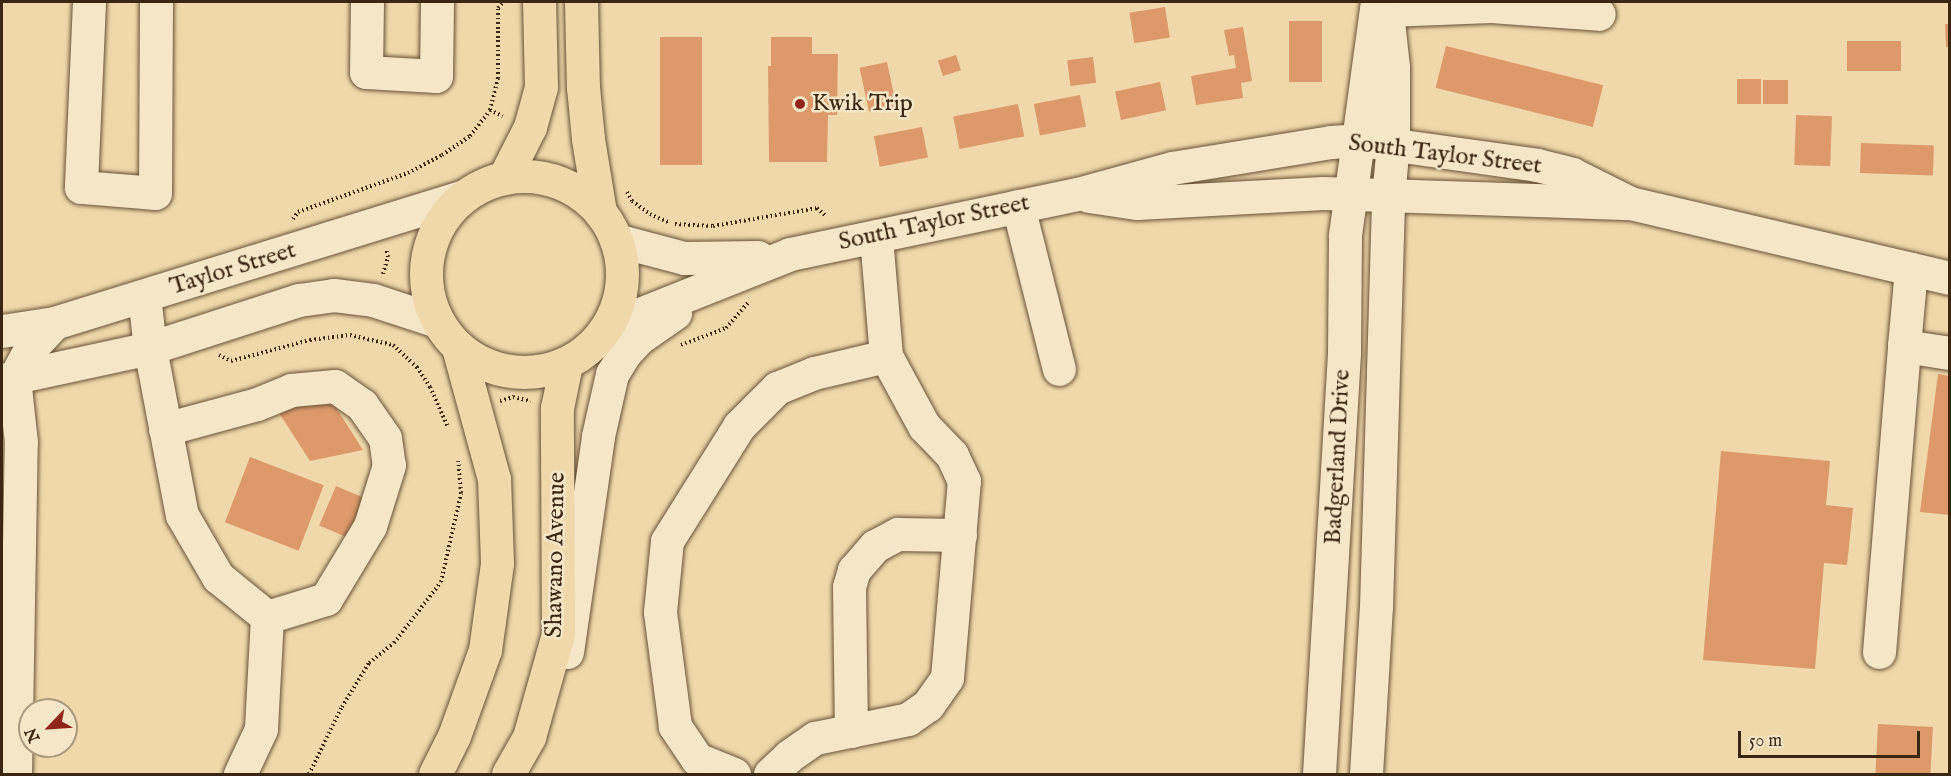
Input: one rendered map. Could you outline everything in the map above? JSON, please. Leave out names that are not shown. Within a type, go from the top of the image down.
[{"type":"main road","points":[[504,178],[530,127],[541,87],[538,2]]},
{"type":"main road","points":[[581,2],[584,98],[600,212]]},
{"type":"main road","points":[[530,176],[556,182],[580,194],[600,212],[616,240],[622,270],[619,299],[607,327],[589,348],[566,364],[538,372],[509,372],[482,363],[458,347],[437,321],[426,288],[428,255],[440,223],[462,197],[482,185],[504,178],[530,176]]},
{"type":"main road","points":[[435,774],[454,736],[485,650],[497,563],[494,479],[458,347]]},
{"type":"main road","name":"Shawano Avenue","points":[[518,759],[558,634],[557,408],[566,364]]},
{"type":"street","points":[[88,2],[81,187],[155,192],[156,2]]},
{"type":"street","points":[[367,2],[366,72],[436,76],[437,2]]},
{"type":"street","points":[[1383,4],[1491,6],[1599,14]]},
{"type":"street","name":"Badgerland Drive","points":[[1319,774],[1344,352],[1345,235],[1383,4]]},
{"type":"street","name":"Badgerland Drive","points":[[1366,774],[1377,587],[1388,197],[1393,144],[1393,67],[1383,4]]},
{"type":"street","name":"South Taylor Street","points":[[616,240],[684,258],[741,258],[790,254],[1078,194],[1172,168],[1330,142],[1360,140],[1537,165],[1572,174],[1630,203]]},
{"type":"street","name":"South Taylor Street","points":[[1078,194],[1137,203],[1323,193],[1351,196],[1630,203],[1950,278]]},
{"type":"street","name":"Taylor Street","points":[[2,331],[54,323],[462,197]]},
{"type":"street","points":[[1018,206],[1059,369]]},
{"type":"street","points":[[770,774],[789,756],[816,738],[908,719],[928,705],[947,678],[964,481],[952,454],[924,426],[886,356],[876,236]]},
{"type":"street","name":"South Taylor Street","points":[[607,327],[790,254]]},
{"type":"street","points":[[1879,652],[1911,269]]},
{"type":"street","points":[[518,759],[553,700],[564,672],[598,436],[612,374],[625,353],[639,338],[727,278]]},
{"type":"street","name":"Taylor Street","points":[[6,377],[150,348],[299,300],[334,295],[373,300],[437,321]]},
{"type":"street","points":[[144,296],[150,348],[182,515],[218,577],[267,617]]},
{"type":"street","points":[[15,774],[21,442],[6,377],[54,323]]},
{"type":"street","points":[[1904,346],[1950,353]]},
{"type":"street","points":[[734,774],[697,759],[675,726],[660,612],[667,541],[739,426],[777,388],[814,373],[886,356]]},
{"type":"street","points":[[165,429],[257,404],[291,390],[335,386],[362,405],[386,438],[389,465],[370,526],[326,599],[267,617]]},
{"type":"street","points":[[851,731],[849,587],[854,570],[875,546],[898,534],[960,536]]},
{"type":"street","points":[[240,774],[261,729],[267,617]]},
{"type":"path","points":[[298,212],[408,173],[442,155],[470,136],[490,110],[498,78],[498,8],[503,2]]},
{"type":"path","points":[[490,110],[509,119]]},
{"type":"path","points":[[623,181],[632,201],[650,214],[671,224],[712,226],[817,208]]},
{"type":"path","points":[[365,188],[368,198]]},
{"type":"path","points":[[382,277],[388,257],[385,247]]},
{"type":"path","points":[[364,338],[368,328]]},
{"type":"path","points":[[679,346],[726,328]]},
{"type":"path","points":[[309,774],[342,707],[369,663],[394,643]]},
{"type":"building","points":[[1165,7],[1170,38],[1134,43],[1129,13]]},
{"type":"building","points":[[1289,21],[1322,21],[1322,82],[1289,82]]},
{"type":"building","points":[[1945,24],[1950,24],[1950,46],[1946,47]]},
{"type":"building","points":[[1243,27],[1252,81],[1241,83],[1243,98],[1196,105],[1191,76],[1236,68],[1234,55],[1229,56],[1224,30]]},
{"type":"building","points":[[660,37],[702,37],[702,165],[660,165]]},
{"type":"building","points":[[771,37],[812,37],[812,54],[838,54],[837,115],[828,115],[827,162],[769,162],[768,66],[771,66]]},
{"type":"building","points":[[1847,41],[1901,41],[1901,71],[1847,71]]},
{"type":"building","points":[[1446,46],[1603,85],[1593,127],[1436,88]]},
{"type":"building","points":[[956,55],[961,70],[943,76],[938,61]]},
{"type":"building","points":[[1093,57],[1096,83],[1070,86],[1067,60]]},
{"type":"building","points":[[887,62],[896,106],[869,112],[860,68]]},
{"type":"building","points":[[1737,79],[1761,79],[1761,104],[1737,104]]},
{"type":"building","points":[[1763,80],[1788,80],[1788,104],[1763,104]]},
{"type":"building","points":[[1160,82],[1166,110],[1121,120],[1115,92]]},
{"type":"building","points":[[1080,95],[1086,126],[1040,135],[1034,104]]},
{"type":"building","points":[[1018,104],[1024,136],[960,149],[953,117]]},
{"type":"building","points":[[1796,115],[1832,116],[1830,166],[1794,165]]},
{"type":"building","points":[[922,127],[928,157],[880,167],[874,136]]},
{"type":"building","points":[[1861,143],[1934,146],[1933,176],[1860,173]]},
{"type":"building","points":[[1938,374],[1950,376],[1950,515],[1920,512]]},
{"type":"building","points":[[328,395],[363,450],[310,461],[274,405]]},
{"type":"building","points":[[1721,451],[1830,461],[1826,505],[1853,508],[1847,565],[1824,563],[1815,669],[1703,660]]},
{"type":"building","points":[[250,457],[324,485],[299,551],[225,522]]},
{"type":"building","points":[[336,486],[367,499],[350,539],[319,526]]},
{"type":"building","points":[[1878,724],[1933,727],[1930,774],[1875,774]]},
{"type":"place","name":"Kwik Trip","points":[[800,104]]}]
